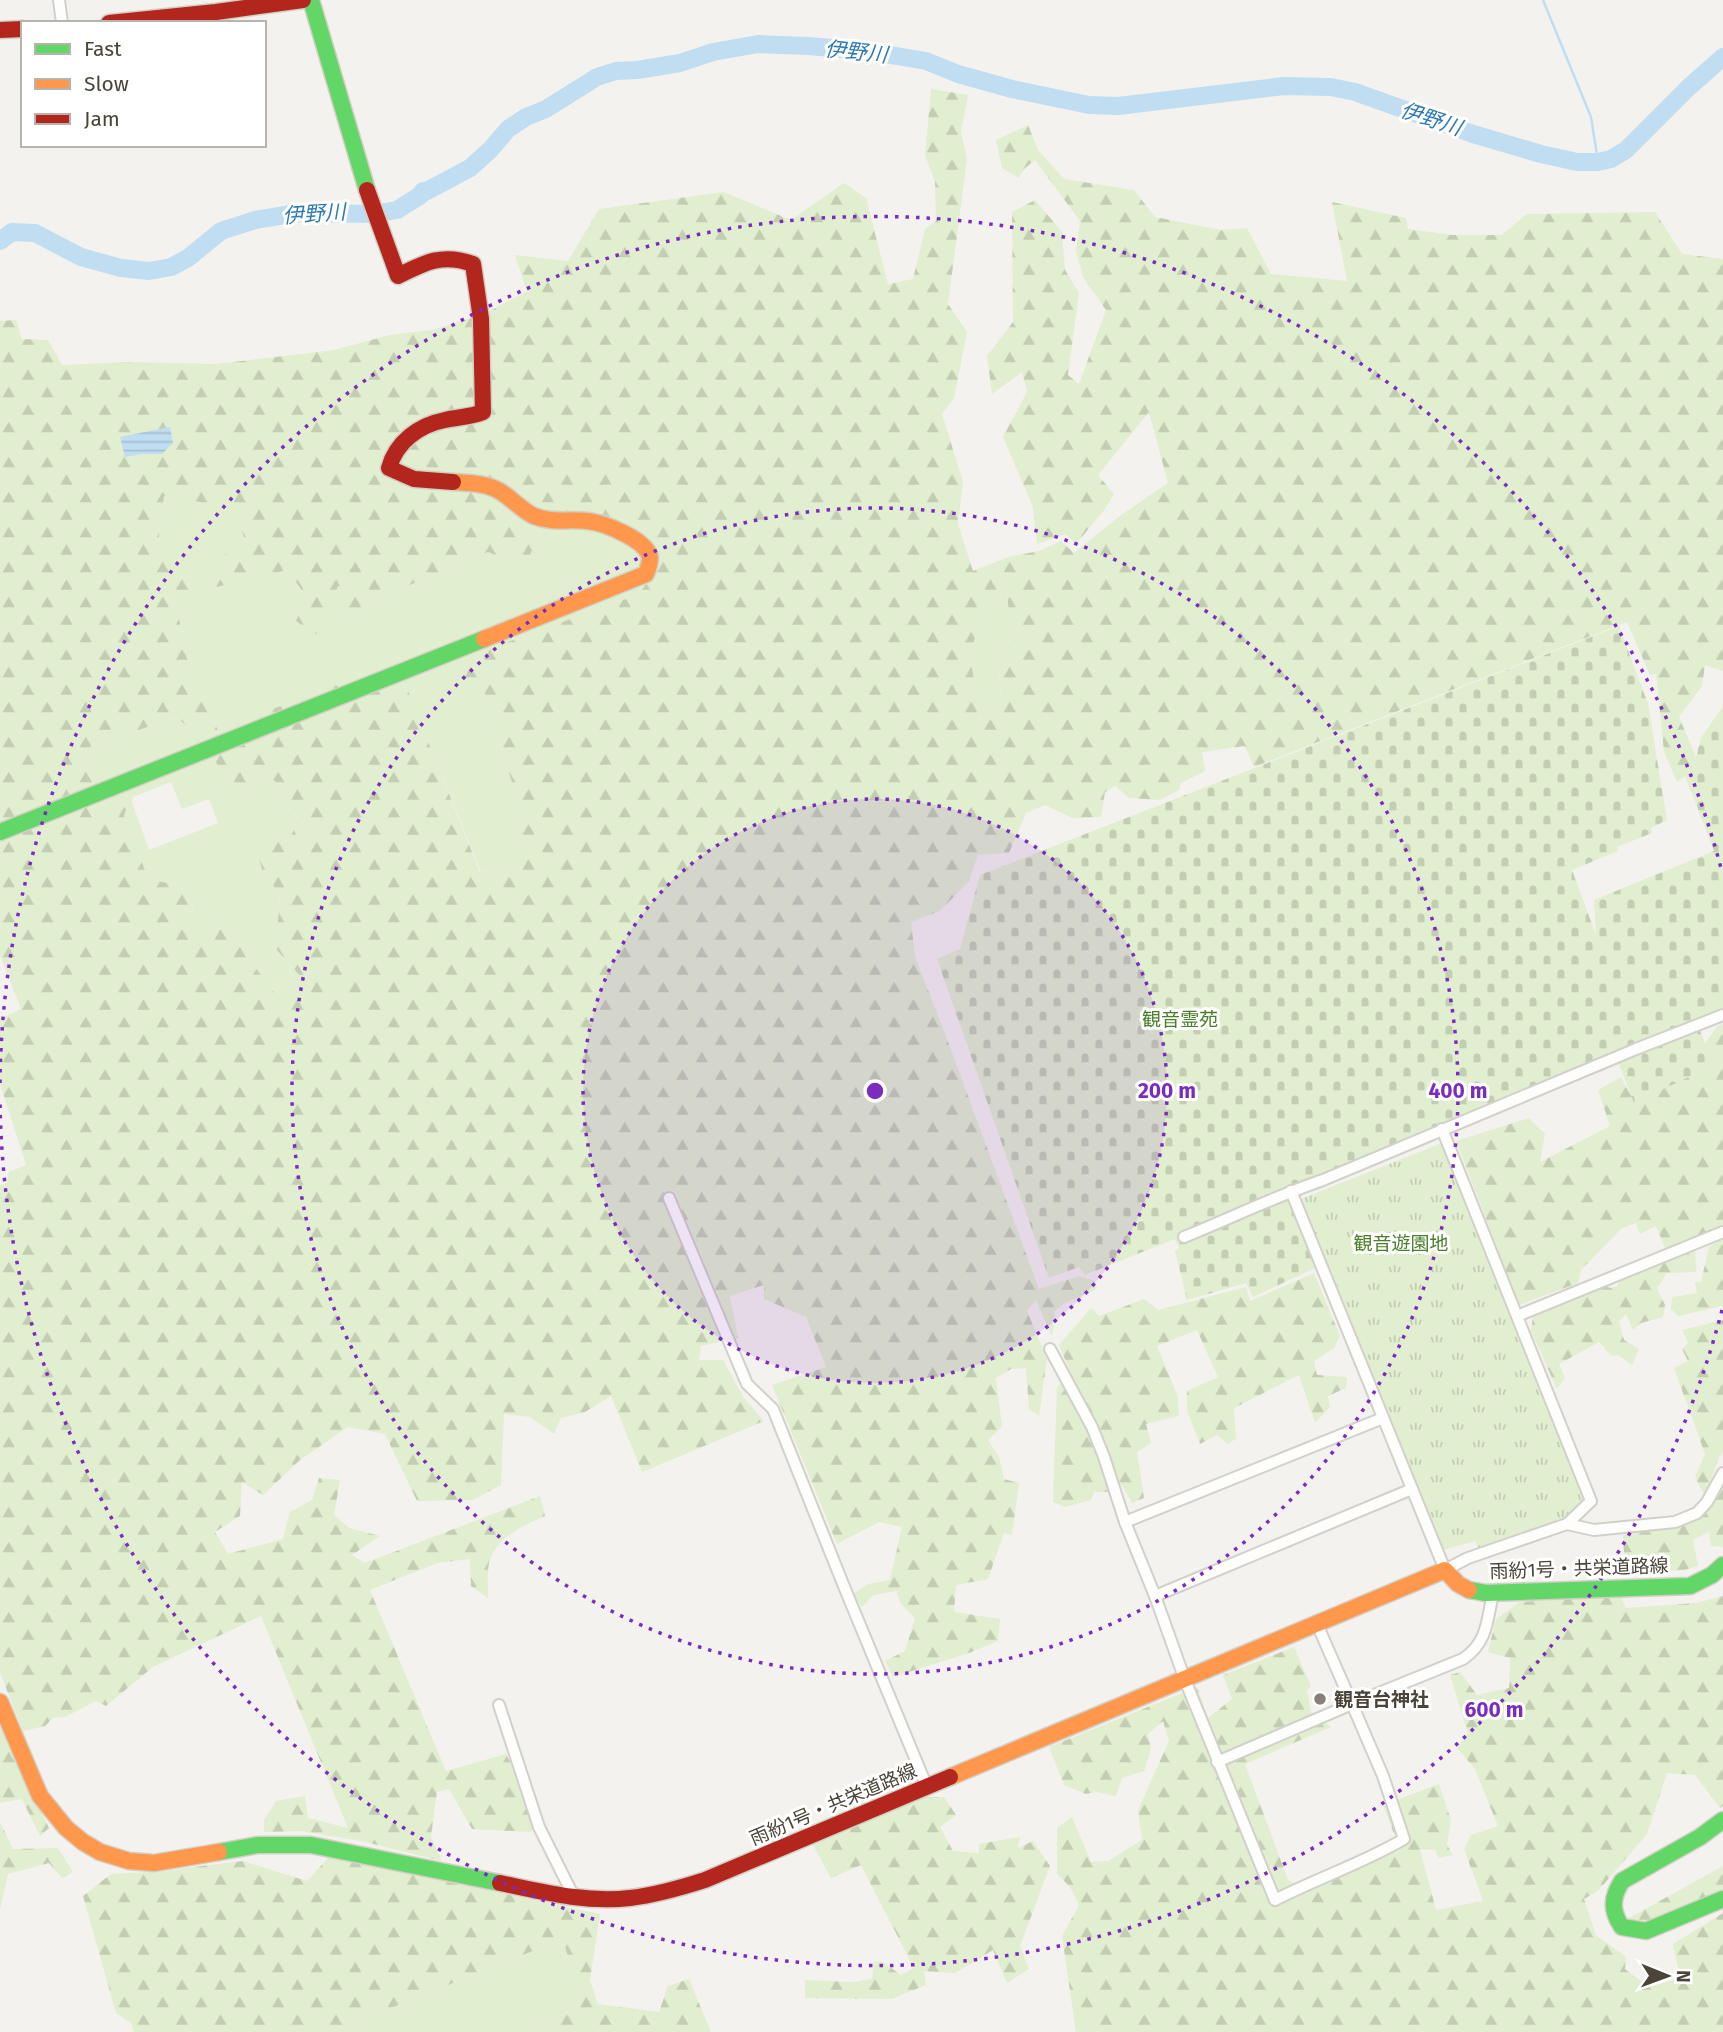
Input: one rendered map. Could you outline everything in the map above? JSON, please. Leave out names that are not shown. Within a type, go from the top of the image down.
[{"type":"street","points":[[59,0],[62,21]]},
{"type":"street","points":[[128,21],[303,0]]},
{"type":"street","points":[[0,832],[646,574],[650,562],[648,553],[628,536],[592,522],[561,521],[534,516],[493,488],[408,478],[389,468],[390,458],[423,427],[435,421],[483,412],[482,347],[476,278],[473,264],[461,259],[438,257],[398,276],[365,181],[311,0]]},
{"type":"street","points":[[0,30],[21,29]]},
{"type":"street","points":[[1184,1237],[1723,1015]]},
{"type":"street","points":[[1291,1191],[1445,1570],[1468,1558],[1567,1524],[1591,1501],[1442,1129]]},
{"type":"street","points":[[669,1198],[747,1384],[773,1409],[927,1787]]},
{"type":"street","points":[[1517,1316],[1723,1232]]},
{"type":"street","points":[[1050,1349],[1092,1427],[1185,1680],[1275,1900],[1384,1851],[1404,1839],[1383,1776],[1317,1624]]},
{"type":"street","points":[[1125,1522],[1383,1418]]},
{"type":"street","points":[[1567,1524],[1594,1530],[1675,1522],[1697,1513],[1707,1502],[1723,1473]]},
{"type":"street","points":[[1155,1596],[1412,1489]]},
{"type":"street","name":"雨紛1号・共栄道路線","points":[[0,1702],[40,1796],[66,1828],[100,1852],[129,1861],[153,1863],[258,1845],[311,1845],[574,1897],[618,1900],[672,1891],[705,1880],[1445,1570],[1455,1583],[1468,1591],[1493,1593],[1690,1586],[1712,1575],[1723,1565]]},
{"type":"street","points":[[1217,1762],[1463,1659],[1475,1651],[1482,1640],[1493,1593]]},
{"type":"street","points":[[499,1705],[539,1827],[574,1897]]},
{"type":"street","points":[[1723,1820],[1622,1881],[1614,1892],[1612,1908],[1622,1927],[1646,1931],[1723,1899]]},
{"type":"green space","points":[[931,89],[968,95],[961,132],[967,159],[948,304],[967,332],[954,398],[942,414],[963,482],[958,524],[973,571],[1008,557],[1039,551],[1061,541],[1074,553],[1121,515],[1168,483],[1149,412],[1098,475],[1114,494],[1076,544],[1065,534],[1037,544],[1033,507],[1003,437],[1027,392],[1022,372],[992,394],[987,356],[1013,322],[1012,212],[1035,200],[1062,232],[1065,270],[1079,293],[1068,375],[1079,384],[1106,310],[1083,277],[1076,251],[1080,221],[1035,160],[1024,169],[1019,178],[1002,168],[996,140],[1028,125],[1038,150],[1064,179],[1134,190],[1155,217],[1221,230],[1247,228],[1271,274],[1347,281],[1332,202],[1406,218],[1408,229],[1452,235],[1502,235],[1527,214],[1655,212],[1682,254],[1723,259],[1723,671],[1705,665],[1702,686],[1679,717],[1696,757],[1685,776],[1677,782],[1664,752],[1656,674],[1650,675],[1627,622],[1254,767],[1245,746],[1202,752],[1205,771],[1181,783],[1179,790],[1160,800],[1129,798],[1115,786],[1105,792],[1101,817],[1072,818],[1045,805],[1026,813],[1009,853],[978,855],[969,881],[940,911],[911,922],[915,956],[1039,1289],[1079,1276],[1095,1281],[1097,1289],[1065,1303],[1055,1311],[1052,1337],[1036,1300],[1027,1311],[1047,1359],[1039,1416],[1029,1409],[1026,1368],[1011,1369],[996,1378],[1002,1427],[988,1440],[999,1457],[1004,1479],[1019,1483],[1012,1535],[1004,1533],[988,1579],[956,1585],[954,1612],[1000,1619],[998,1641],[893,1677],[885,1661],[905,1651],[915,1618],[901,1604],[896,1591],[873,1595],[862,1607],[853,1594],[868,1584],[890,1580],[902,1527],[879,1522],[837,1544],[772,1385],[826,1367],[806,1317],[764,1299],[764,1285],[730,1296],[738,1338],[701,1346],[699,1360],[723,1360],[744,1398],[764,1421],[642,1472],[611,1396],[585,1412],[561,1418],[554,1434],[530,1417],[504,1414],[501,1485],[473,1500],[417,1501],[385,1434],[348,1427],[300,1460],[263,1495],[242,1482],[240,1516],[215,1532],[228,1554],[283,1539],[290,1512],[312,1500],[319,1478],[340,1480],[334,1515],[349,1528],[380,1536],[352,1555],[365,1563],[540,1496],[545,1516],[511,1534],[492,1554],[488,1567],[488,1598],[471,1586],[470,1559],[437,1563],[370,1590],[446,1771],[506,1754],[540,1818],[531,1832],[472,1829],[449,1789],[437,1792],[431,1837],[442,1861],[361,1841],[301,1831],[264,1832],[264,1820],[276,1801],[305,1796],[308,1818],[348,1828],[261,1616],[153,1667],[106,1706],[96,1701],[65,1717],[53,1718],[45,1726],[23,1731],[0,1673],[0,1185],[7,1183],[9,1172],[26,1165],[0,1084],[0,1019],[21,1009],[0,955],[0,321],[16,320],[22,339],[48,340],[62,365],[129,362],[216,364],[334,350],[390,335],[432,330],[484,314],[527,291],[515,255],[568,261],[599,209],[724,192],[791,220],[844,183],[866,198],[888,284],[913,279],[925,229],[936,221],[935,181],[925,156]],"holes":[[[170,427],[173,443],[162,454],[126,457]],[[164,496],[236,508],[246,546],[209,561],[216,587],[287,570],[306,596],[296,621],[316,635],[338,586],[357,587],[337,614],[347,624],[391,593],[488,552],[525,564],[535,545],[510,517],[523,498],[546,516],[613,517],[640,526],[658,554],[658,567],[639,594],[448,664],[454,687],[481,681],[519,805],[520,870],[480,872],[403,678],[352,698],[346,682],[248,718],[221,737],[189,668],[177,608],[187,604],[192,591],[207,592],[209,579],[156,559]],[[1007,590],[1010,631],[1022,655],[1012,665],[1005,646],[998,649],[1001,701],[980,721],[970,653],[987,602]],[[176,717],[208,743],[227,788],[242,801],[264,773],[291,793],[287,807],[305,825],[305,838],[298,840],[291,822],[254,840],[263,873],[280,894],[276,949],[302,978],[279,999],[226,923],[193,924],[192,890],[148,878],[124,816],[131,795],[156,784],[153,780],[107,801],[105,814],[93,817],[90,807],[108,792],[105,784],[94,782],[90,747]]]},
{"type":"green space","points":[[164,496],[236,507],[246,547],[216,586],[287,570],[306,596],[338,586],[357,586],[347,624],[391,593],[488,552],[510,561],[535,545],[510,517],[524,497],[546,516],[613,517],[640,526],[658,554],[658,567],[639,594],[448,665],[481,681],[519,805],[521,870],[481,872],[403,679],[352,698],[346,683],[221,737],[189,669],[177,608],[156,559]]},
{"type":"green space","points":[[1007,590],[1010,631],[1022,655],[1012,665],[998,649],[1001,701],[980,721],[970,653],[987,602]]},
{"type":"green space","name":"観音霊苑","points":[[1619,626],[1648,704],[1667,820],[1651,828],[1652,833],[1617,847],[1618,851],[1572,870],[1596,935],[1594,900],[1714,851],[1685,776],[1696,757],[1701,738],[1723,706],[1723,1021],[1700,1031],[1714,1065],[1634,1103],[1619,1064],[1288,1198],[1315,1268],[1253,1297],[1246,1283],[1187,1300],[1175,1251],[1179,1248],[1175,1239],[1085,1275],[1079,1267],[1049,1278],[937,959],[960,949],[980,875]]},
{"type":"green space","points":[[176,717],[208,743],[243,800],[264,773],[291,793],[287,807],[305,825],[305,838],[298,841],[291,822],[263,873],[280,894],[276,949],[302,978],[279,1000],[226,923],[193,925],[192,890],[148,878],[124,816],[131,795],[155,784],[108,801],[105,814],[93,817],[90,807],[94,783],[90,747]],"holes":[[[171,782],[182,809],[209,799],[218,823],[149,850],[132,802],[133,797]]]},
{"type":"green space","points":[[1723,1024],[1723,1228],[1666,1250],[1656,1226],[1640,1234],[1636,1223],[1622,1228],[1581,1270],[1578,1283],[1519,1305],[1456,1141],[1529,1118],[1545,1134],[1540,1162],[1610,1126],[1598,1090],[1621,1077],[1635,1103],[1705,1044],[1717,1026]]},
{"type":"green space","name":"観音遊園地","points":[[1442,1143],[1586,1500],[1563,1521],[1480,1550],[1475,1541],[1443,1550],[1301,1199]]},
{"type":"green space","points":[[1723,1238],[1723,1309],[1722,1306],[1678,1316],[1671,1309],[1672,1297],[1697,1293],[1695,1282],[1701,1282],[1709,1247]]},
{"type":"green space","points":[[1695,1248],[1696,1272],[1667,1273],[1657,1288],[1665,1305],[1663,1317],[1641,1323],[1633,1330],[1626,1314],[1619,1321],[1624,1340],[1639,1349],[1632,1365],[1618,1355],[1612,1356],[1599,1342],[1559,1364],[1565,1378],[1557,1389],[1531,1331],[1533,1316],[1604,1285],[1610,1288],[1617,1286],[1619,1282]]},
{"type":"green space","points":[[1314,1273],[1340,1336],[1334,1348],[1314,1361],[1317,1375],[1347,1377],[1346,1388],[1328,1396],[1330,1407],[1315,1423],[1299,1375],[1234,1408],[1236,1439],[1227,1444],[1217,1435],[1200,1444],[1187,1411],[1187,1391],[1218,1377],[1197,1330],[1157,1346],[1178,1397],[1179,1416],[1146,1424],[1151,1443],[1137,1452],[1144,1498],[1132,1503],[1121,1484],[1109,1492],[1094,1492],[1091,1500],[1065,1507],[1053,1502],[1057,1387],[1062,1382],[1083,1402],[1059,1345],[1091,1308],[1099,1316],[1144,1299],[1158,1310],[1246,1287],[1250,1301]]},
{"type":"green space","points":[[1723,1320],[1723,1452],[1705,1497],[1695,1477],[1705,1454],[1674,1368],[1688,1361],[1682,1349],[1688,1343],[1682,1330]]},
{"type":"green space","points":[[1723,1488],[1723,1547],[1711,1546],[1709,1532],[1693,1540],[1698,1566],[1684,1570],[1628,1573],[1623,1535],[1666,1528],[1693,1518],[1715,1501]]},
{"type":"green space","points":[[1620,1596],[1626,1608],[1696,1603],[1723,1596],[1723,1806],[1720,1808],[1695,1775],[1667,1773],[1647,1834],[1598,1891],[1584,1899],[1596,1935],[1626,1957],[1625,1969],[1649,1987],[1680,1978],[1673,1944],[1723,1913],[1723,2032],[1076,2032],[1062,1936],[1079,1905],[1070,1887],[1057,1874],[1057,1828],[1072,1817],[1091,1862],[1108,1861],[1142,1840],[1138,1810],[1169,1741],[1163,1721],[1148,1734],[1151,1749],[1144,1771],[1122,1778],[1116,1796],[1096,1792],[1086,1794],[1064,1785],[1049,1747],[1197,1687],[1208,1718],[1232,1699],[1223,1675],[1294,1647],[1311,1686],[1307,1690],[1311,1712],[1331,1727],[1245,1764],[1288,1880],[1307,1891],[1400,1850],[1383,1805],[1439,1784],[1451,1820],[1447,1845],[1453,1855],[1439,1858],[1435,1850],[1420,1849],[1436,1910],[1483,1901],[1464,1849],[1471,1835],[1498,1826],[1475,1769],[1457,1748],[1468,1734],[1450,1675],[1460,1672],[1477,1695],[1509,1688],[1510,1658],[1488,1652],[1496,1619],[1520,1602]]},
{"type":"green space","points":[[0,1727],[49,1828],[40,1836],[22,1799],[0,1803]]},
{"type":"green space","points":[[922,1797],[944,1797],[956,1815],[940,1827],[953,1851],[979,1853],[979,1844],[1020,1837],[1018,1848],[1033,1841],[1050,1866],[1020,1946],[1029,1969],[1007,1983],[993,1950],[955,1973],[924,1971],[926,1985],[891,1999],[805,1998],[805,1980],[854,1982],[872,1979],[874,1961],[883,1962],[901,1975],[914,1968],[861,1865],[831,1878],[813,1845]]},
{"type":"green space","points":[[0,1822],[13,1849],[58,1848],[73,1872],[62,1878],[49,1863],[8,1874],[0,1910]]},
{"type":"green space","points":[[329,1857],[600,1914],[590,1980],[598,2004],[659,2012],[668,1986],[689,1979],[711,2032],[523,2032],[581,2005],[563,1939],[331,2032],[134,2032],[131,2023],[116,2013],[83,1896],[111,1874],[243,1861],[307,1881]]},
{"type":"green space","points":[[1723,1866],[1723,1892],[1640,1936],[1629,1918]]},
{"type":"green space","points":[[563,1939],[581,2005],[523,2032],[331,2032]]},
{"type":"water","points":[[170,427],[173,443],[162,454],[125,457],[120,437]]},
{"type":"waterway","points":[[1543,0],[1591,117],[1598,162]]},
{"type":"waterway","name":"伊野川","points":[[0,241],[12,232],[35,233],[81,257],[121,268],[149,271],[171,267],[188,258],[221,231],[255,220],[297,213],[374,214],[397,210],[423,191],[470,168],[508,129],[526,117],[546,109],[597,77],[616,71],[680,63],[713,52],[758,44],[867,51],[926,61],[958,74],[1012,89],[1089,105],[1118,106],[1284,86],[1331,87],[1355,92],[1473,134],[1577,162],[1611,159],[1626,150],[1723,57]]},
{"type":"traffic: fast","points":[[311,0],[367,190]]},
{"type":"traffic: fast","points":[[0,832],[484,639]]},
{"type":"traffic: fast","points":[[1469,1590],[1486,1593],[1690,1586],[1712,1575],[1723,1565]]},
{"type":"traffic: fast","points":[[1723,1820],[1700,1837],[1622,1881],[1614,1904],[1622,1927],[1646,1931],[1723,1899]]},
{"type":"traffic: fast","points":[[219,1852],[258,1845],[311,1845],[500,1883]]},
{"type":"traffic: slow","points":[[453,482],[492,488],[540,518],[588,521],[604,525],[634,539],[642,545],[650,558],[646,574],[484,639]]},
{"type":"traffic: slow","points":[[950,1777],[1445,1570],[1458,1584],[1469,1590]]},
{"type":"traffic: slow","points":[[0,1702],[40,1796],[66,1828],[83,1842],[100,1852],[129,1861],[154,1863],[219,1852]]},
{"type":"traffic: jam","points":[[128,21],[303,0]]},
{"type":"traffic: jam","points":[[0,30],[21,29]]},
{"type":"traffic: jam","points":[[367,190],[398,276],[443,259],[473,264],[481,319],[483,412],[426,426],[403,443],[389,468],[414,479],[453,482]]},
{"type":"traffic: jam","points":[[500,1883],[565,1896],[597,1899],[630,1898],[659,1893],[705,1880],[950,1777]]},
{"type":"place","name":"観音台神社","points":[[1320,1699]]}]
